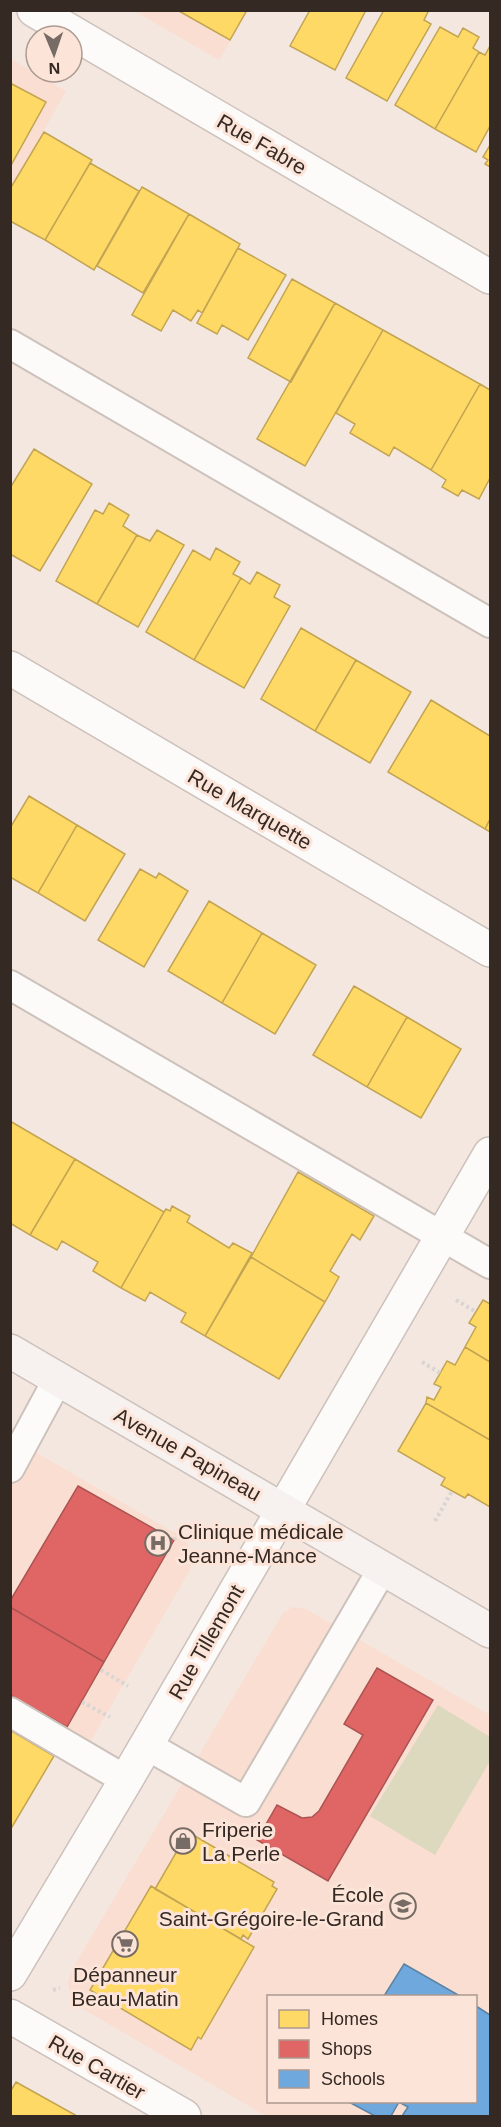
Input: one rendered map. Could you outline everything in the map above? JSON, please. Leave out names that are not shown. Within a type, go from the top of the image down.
[{"type":"main road","name":"Avenue Papineau","points":[[10,1351],[490,1631]]},
{"type":"street","name":"Rue Fabre","points":[[34,10],[490,277]]},
{"type":"street","name":"Rue Marquette","points":[[10,668],[490,950]]},
{"type":"street","name":"Rue Tillemont","points":[[10,1974],[126,1780],[490,1154]]},
{"type":"street","name":"Rue Cartier","points":[[10,2016],[184,2116]]},
{"type":"lane","points":[[10,344],[490,623]]},
{"type":"lane","points":[[10,985],[490,1264]]},
{"type":"lane","points":[[10,1468],[58,1379]]},
{"type":"lane","points":[[146,1745],[246,1802],[383,1568]]},
{"type":"lane","points":[[10,1712],[126,1780]]},
{"type":"path","points":[[456,1300],[476,1312]]},
{"type":"path","points":[[422,1362],[440,1373]]},
{"type":"path","points":[[435,1521],[452,1491]]},
{"type":"path","points":[[174,1540],[180,1529]]},
{"type":"path","points":[[101,1670],[128,1686]]},
{"type":"path","points":[[82,1702],[110,1718]]},
{"type":"path","points":[[53,1990],[60,1988]]},
{"type":"shaded area","points":[[134,11],[248,11],[219,60]]},
{"type":"shaded area","points":[[11,59],[24,67],[24,84],[54,84],[66,91],[11,189]]},
{"type":"shaded area","points":[[11,1438],[182,1537],[189,1546],[192,1558],[190,1570],[89,1744],[11,1699]]},
{"type":"shaded area","points":[[293,1607],[306,1609],[490,1715],[490,2116],[266,2116],[78,2006],[70,1996],[68,1981],[74,1966],[283,1613]]},
{"type":"shaded area","points":[[438,1705],[490,1737],[490,1761],[435,1855],[370,1816]]},
{"type":"building: Homes","points":[[177,10],[247,10],[230,40]]},
{"type":"building: Homes","points":[[310,10],[366,10],[335,70],[290,46]]},
{"type":"building: Homes","points":[[384,10],[429,10],[424,20],[431,24],[387,101],[346,78]]},
{"type":"building: Homes","points":[[440,27],[458,37],[463,28],[479,37],[473,48],[479,52],[435,129],[395,105]]},
{"type":"building: Homes","points":[[490,46],[490,126],[476,152],[435,129],[479,52],[485,55]]},
{"type":"building: Homes","points":[[10,83],[46,102],[10,167]]},
{"type":"building: Homes","points":[[44,132],[92,160],[45,240],[10,221],[10,189]]},
{"type":"building: Homes","points":[[490,145],[490,167],[485,164],[488,160],[483,157]]},
{"type":"building: Homes","points":[[90,163],[139,191],[94,270],[45,240]]},
{"type":"building: Homes","points":[[142,187],[189,214],[143,293],[97,266]]},
{"type":"building: Homes","points":[[189,214],[240,244],[202,313],[198,310],[191,321],[173,310],[161,331],[132,315]]},
{"type":"building: Homes","points":[[238,248],[286,275],[248,340],[222,325],[217,334],[197,323]]},
{"type":"building: Homes","points":[[292,279],[335,303],[291,382],[248,358]]},
{"type":"building: Homes","points":[[335,303],[383,330],[305,466],[257,439]]},
{"type":"building: Homes","points":[[383,330],[480,384],[431,470],[394,447],[389,456],[350,433],[355,424],[336,413]]},
{"type":"building: Homes","points":[[480,384],[490,390],[490,478],[479,499],[462,490],[458,496],[442,487],[446,480],[431,470]]},
{"type":"building: Homes","points":[[34,449],[92,484],[40,571],[10,554],[10,488]]},
{"type":"building: Homes","points":[[109,503],[129,515],[123,526],[137,535],[97,604],[56,581],[95,510],[103,514]]},
{"type":"building: Homes","points":[[157,530],[184,545],[138,627],[97,604],[137,535],[150,541]]},
{"type":"building: Homes","points":[[216,548],[240,562],[233,574],[241,578],[194,660],[146,632],[193,550],[210,560]]},
{"type":"building: Homes","points":[[257,572],[280,585],[274,597],[290,606],[244,688],[194,660],[241,578],[250,584]]},
{"type":"building: Homes","points":[[301,628],[356,660],[315,731],[261,699]]},
{"type":"building: Homes","points":[[356,660],[411,692],[370,763],[315,731]]},
{"type":"building: Homes","points":[[431,700],[490,736],[490,819],[485,829],[388,772]]},
{"type":"building: Homes","points":[[29,796],[77,825],[38,893],[10,877],[10,828]]},
{"type":"building: Homes","points":[[490,819],[490,832],[485,829]]},
{"type":"building: Homes","points":[[77,825],[125,854],[85,921],[38,893]]},
{"type":"building: Homes","points":[[140,869],[156,878],[159,873],[188,891],[144,967],[98,940]]},
{"type":"building: Homes","points":[[209,901],[262,933],[222,1003],[168,971]]},
{"type":"building: Homes","points":[[262,933],[316,965],[275,1034],[222,1003]]},
{"type":"building: Homes","points":[[354,986],[407,1017],[367,1087],[313,1055]]},
{"type":"building: Homes","points":[[407,1017],[461,1049],[421,1118],[367,1087]]},
{"type":"building: Homes","points":[[10,1121],[75,1159],[30,1235],[10,1223]]},
{"type":"building: Homes","points":[[75,1159],[164,1212],[121,1288],[93,1271],[98,1262],[62,1241],[57,1250],[30,1235]]},
{"type":"building: Homes","points":[[298,1172],[374,1216],[360,1240],[352,1234],[330,1271],[339,1277],[325,1302],[251,1257]]},
{"type":"building: Homes","points":[[172,1206],[190,1216],[187,1222],[229,1248],[233,1243],[252,1253],[205,1336],[181,1322],[186,1313],[150,1292],[145,1301],[121,1288],[164,1212],[166,1209],[170,1211]]},
{"type":"building: Homes","points":[[251,1257],[325,1302],[279,1379],[205,1336]]},
{"type":"building: Homes","points":[[483,1300],[490,1304],[490,1362],[465,1347],[476,1327],[469,1323]]},
{"type":"building: Homes","points":[[465,1347],[490,1362],[490,1440],[426,1403],[427,1397],[434,1400],[441,1387],[434,1384],[447,1361],[455,1365]]},
{"type":"building: Homes","points":[[426,1403],[490,1440],[490,1507],[468,1494],[465,1498],[441,1485],[445,1478],[398,1451]]},
{"type":"building: Homes","points":[[10,1730],[54,1756],[12,1827],[10,1826]]},
{"type":"building: Homes","points":[[188,1832],[274,1882],[272,1886],[277,1889],[248,1939],[243,1935],[241,1939],[155,1889]]},
{"type":"building: Homes","points":[[151,1886],[254,1947],[201,2039],[198,2037],[191,2050],[90,1990]]},
{"type":"building: Homes","points":[[16,2082],[77,2116],[10,2116],[10,2092]]},
{"type":"building: Shops","points":[[78,1486],[174,1540],[104,1662],[10,1607],[10,1601]]},
{"type":"building: Shops","points":[[10,1607],[104,1662],[67,1727],[10,1695]]},
{"type":"building: Shops","points":[[377,1668],[433,1700],[328,1881],[257,1840],[277,1805],[302,1818],[312,1817],[319,1811],[363,1735],[344,1724]]},
{"type":"building: Schools","points":[[404,1964],[458,1995],[385,1995]]},
{"type":"building: Schools","points":[[477,2007],[490,2015],[490,2116],[402,2116],[408,2107],[401,2103],[477,2103]]},
{"type":"building: Schools","points":[[351,2103],[398,2103],[391,2116],[375,2116]]},
{"type":"place","name":"Clinique médicale Jeanne-Mance","points":[[158,1543]]},
{"type":"place","name":"Friperie La Perle","points":[[183,1841]]},
{"type":"place","name":"École Saint-Grégoire-le-Grand","points":[[403,1906]]},
{"type":"place","name":"Dépanneur Beau-Matin","points":[[125,1944]]}]
